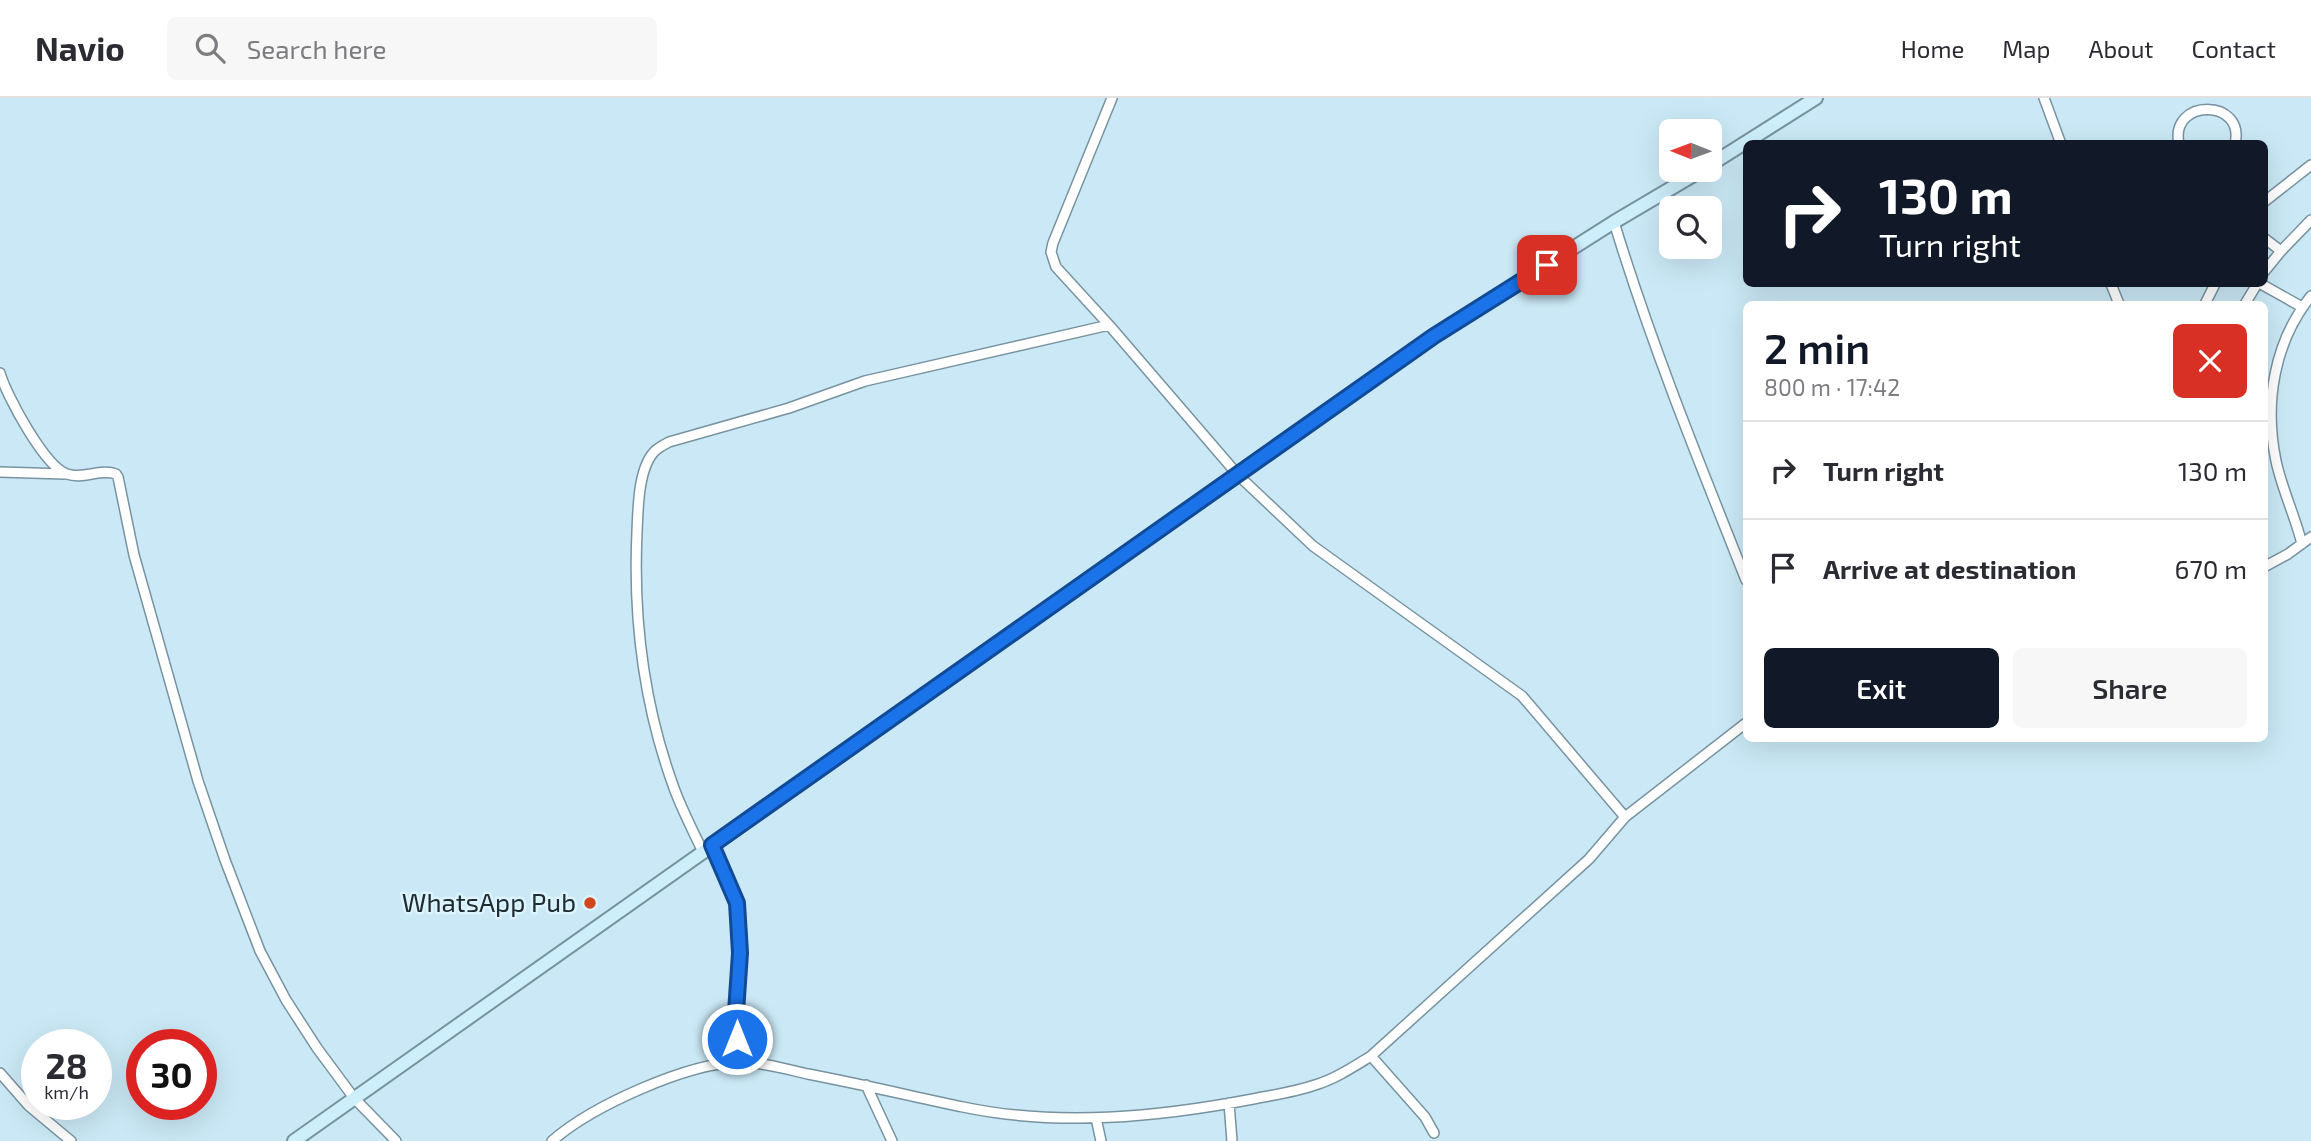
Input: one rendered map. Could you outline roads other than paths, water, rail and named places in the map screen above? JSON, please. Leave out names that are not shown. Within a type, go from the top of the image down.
[{"type":"main road","points":[[1750,140],[1816,98]]},
{"type":"main road","points":[[1722,157],[1743,144]]},
{"type":"main road","points":[[294,1141],[1434,336],[1682,182]]},
{"type":"street","points":[[1112,98],[1051,252],[1056,267],[1238,475],[1313,546],[1522,696],[1625,817]]},
{"type":"street","points":[[2044,98],[2060,140]]},
{"type":"street","points":[[2178,140],[2179,121],[2186,111],[2196,104],[2207,102],[2219,105],[2229,112],[2235,122],[2236,140]]},
{"type":"street","points":[[2268,199],[2311,166]]},
{"type":"street","points":[[2268,267],[2311,220]]},
{"type":"street","points":[[1614,222],[1631,277],[1694,450],[1743,572]]},
{"type":"street","points":[[2268,241],[2281,251]]},
{"type":"street","points":[[2265,287],[2302,307]]},
{"type":"street","points":[[2302,544],[2276,460],[2272,425],[2272,382],[2279,353],[2302,307],[2311,296]]},
{"type":"street","points":[[742,1062],[735,1027],[740,953],[737,903],[674,788],[645,682],[640,648],[636,565],[641,481],[647,463],[654,451],[669,442],[789,408],[865,381],[1109,325]]},
{"type":"street","points":[[0,373],[9,396],[44,455],[66,474]]},
{"type":"street","points":[[0,472],[83,476],[108,471],[118,477],[134,555],[198,781],[260,951],[286,1000],[317,1048],[354,1098],[396,1141]]},
{"type":"street","points":[[2268,565],[2311,537]]},
{"type":"street","points":[[552,1141],[589,1115],[674,1076],[713,1064],[742,1062],[979,1110],[1026,1116],[1097,1118],[1152,1114],[1229,1103],[1316,1085],[1371,1056],[1589,859],[1625,817],[1743,725]]},
{"type":"street","points":[[1371,1056],[1425,1117],[1434,1133]]},
{"type":"street","points":[[2,1078],[29,1106],[71,1141]]},
{"type":"street","points":[[866,1085],[892,1141]]},
{"type":"street","points":[[1229,1103],[1232,1141]]},
{"type":"street","points":[[1097,1118],[1101,1141]]},
{"type":"place","name":"WhatsApp Pub","points":[[590,903]]}]
